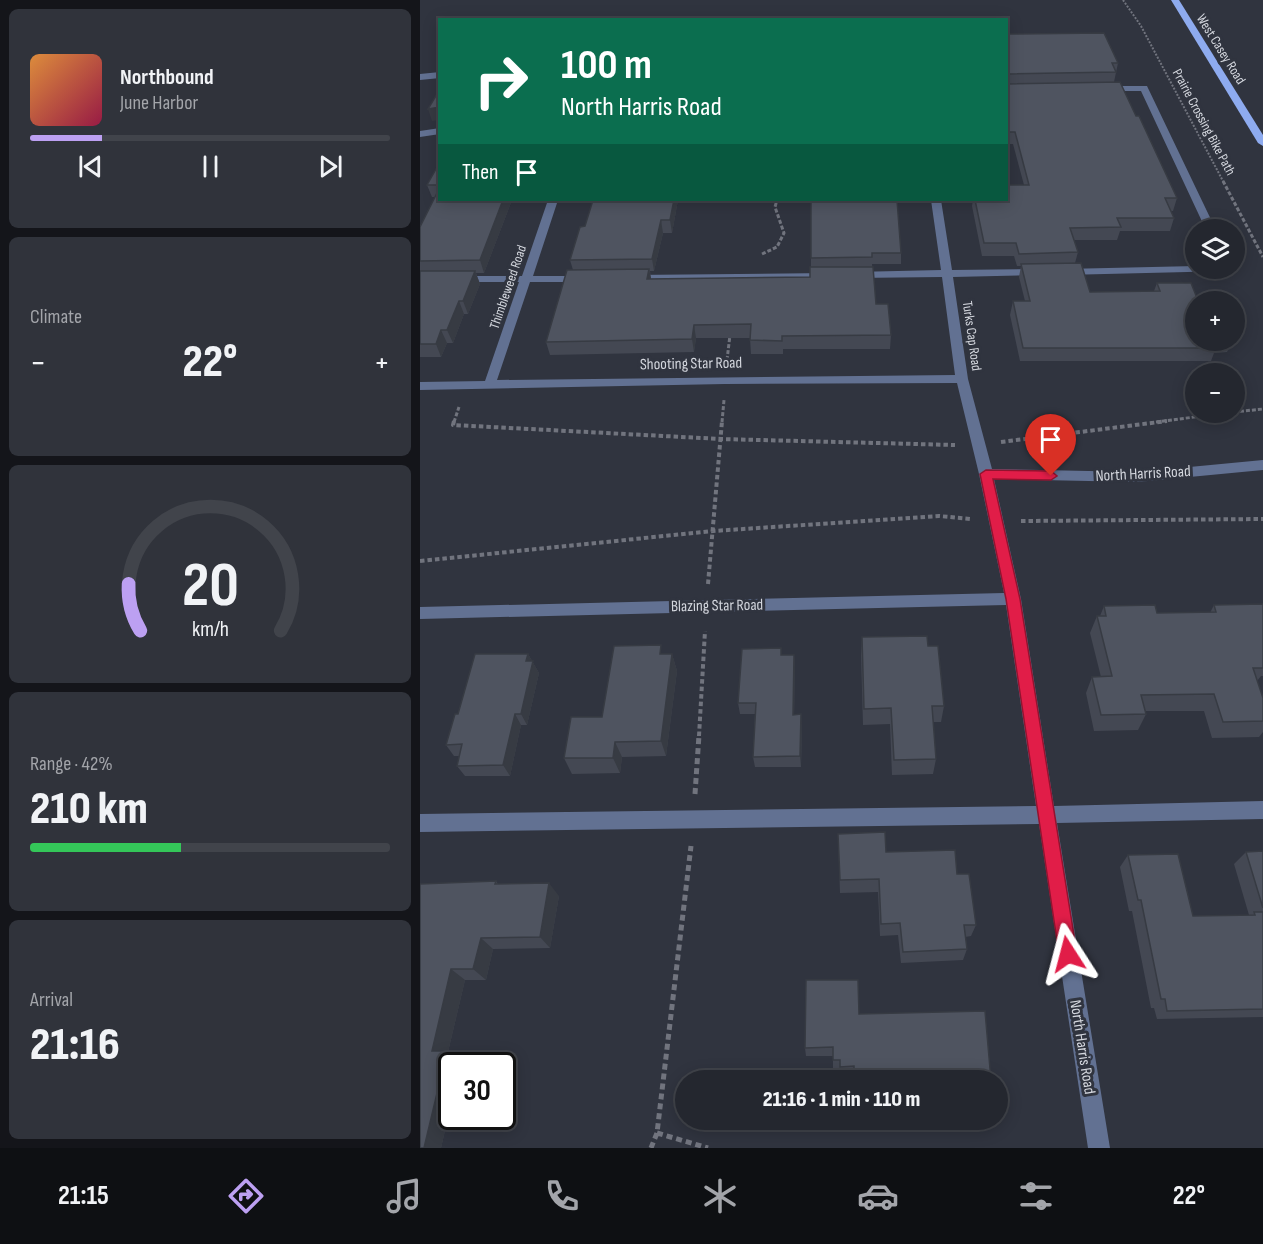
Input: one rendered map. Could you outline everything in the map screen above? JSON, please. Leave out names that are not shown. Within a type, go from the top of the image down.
[{"type":"main road","name":"West Casey Road","points":[[1175,0],[1263,143]]},
{"type":"street","points":[[420,76],[438,75]]},
{"type":"street","points":[[1087,90],[1144,88],[1205,219]]},
{"type":"street","points":[[420,134],[438,131]]},
{"type":"street","name":"Thimbleweed Road","points":[[490,384],[553,201]]},
{"type":"street","name":"Turks Cap Road","points":[[936,201],[949,274],[962,379],[986,474]]},
{"type":"street","points":[[620,278],[1185,269]]},
{"type":"street","points":[[420,279],[596,279]]},
{"type":"street","name":"Shooting Star Road","points":[[420,386],[725,380],[962,379]]},
{"type":"street","name":"North Harris Road","points":[[1099,1148],[1013,599],[986,474],[1137,477],[1263,465]]},
{"type":"street","name":"Blazing Star Road","points":[[420,613],[1013,599]]},
{"type":"street","points":[[420,823],[1263,810]]},
{"type":"path","name":"Prairie Crossing Bike Path","points":[[1123,0],[1141,26],[1263,257]]},
{"type":"path","points":[[736,277],[745,263],[777,247],[784,233],[776,207],[777,201]]},
{"type":"path","points":[[651,1148],[657,1133],[694,819],[706,606],[731,323]]},
{"type":"path","points":[[466,385],[453,425],[722,439],[938,446],[979,444],[1185,418]]},
{"type":"path","points":[[1245,411],[1263,409]]},
{"type":"path","points":[[420,561],[713,531],[939,516],[996,522],[1263,519]]},
{"type":"path","points":[[657,1133],[708,1148]]},
{"type":"building","points":[[1104,33],[1118,63],[1112,63],[1116,72],[1008,74],[1008,34]]},
{"type":"building","points":[[1120,82],[1136,116],[1139,116],[1177,198],[1165,198],[1174,218],[1117,218],[1121,227],[1070,228],[1078,252],[1019,254],[1016,243],[984,243],[975,201],[1008,201],[1008,185],[1029,185],[1015,132],[1008,132],[1008,84]]},
{"type":"building","points":[[438,92],[438,107],[428,109]]},
{"type":"building","points":[[438,166],[438,185],[427,185]]},
{"type":"building","points":[[438,191],[438,201],[503,201],[480,260],[420,261],[420,227]]},
{"type":"building","points":[[593,201],[674,201],[670,220],[661,220],[652,259],[570,260],[580,227],[585,226]]},
{"type":"building","points":[[811,201],[897,201],[901,253],[872,253],[872,257],[811,258]]},
{"type":"building","points":[[1081,263],[1090,292],[1160,291],[1157,283],[1191,283],[1194,291],[1185,291],[1185,348],[1023,348],[1013,301],[1030,301],[1021,264]]},
{"type":"building","points":[[810,267],[873,267],[876,304],[888,304],[891,335],[782,336],[782,341],[750,340],[751,324],[694,325],[692,339],[546,342],[567,270],[649,269],[647,279],[810,277]]},
{"type":"building","points":[[420,271],[475,271],[463,301],[459,301],[447,330],[441,330],[436,344],[420,344]]},
{"type":"building","points":[[1263,604],[1263,668],[1253,668],[1263,698],[1263,721],[1223,722],[1214,694],[1141,695],[1146,714],[1101,715],[1092,677],[1112,676],[1097,616],[1106,616],[1104,606],[1155,605],[1157,613],[1216,612],[1214,605]]},
{"type":"building","points":[[927,636],[928,646],[938,646],[944,706],[932,706],[936,759],[894,760],[891,708],[864,709],[862,637]]},
{"type":"building","points":[[661,645],[660,654],[672,654],[661,741],[615,742],[613,758],[564,758],[571,717],[602,717],[614,646]]},
{"type":"building","points":[[781,648],[781,655],[794,655],[793,715],[801,714],[800,756],[753,757],[756,703],[738,703],[742,649]]},
{"type":"building","points":[[475,654],[528,654],[526,661],[533,661],[521,714],[515,714],[503,765],[457,766],[462,744],[446,745],[455,714],[458,714]]},
{"type":"building","points":[[885,832],[886,852],[955,850],[957,874],[969,874],[976,925],[964,925],[967,949],[903,952],[900,923],[881,924],[879,879],[840,880],[838,834]]},
{"type":"building","points":[[1263,851],[1263,908],[1246,852]]},
{"type":"building","points":[[1178,854],[1193,916],[1255,915],[1254,912],[1263,912],[1263,1009],[1167,1011],[1165,999],[1161,999],[1141,900],[1138,900],[1128,855]]},
{"type":"building","points":[[496,881],[495,884],[549,883],[540,937],[481,938],[473,969],[451,969],[432,1051],[447,1051],[438,1052],[438,1089],[424,1148],[420,1148],[420,884]]},
{"type":"building","points":[[806,980],[858,980],[859,1014],[985,1011],[990,1070],[854,1070],[854,1066],[840,1067],[840,1060],[833,1060],[833,1047],[805,1048]]},
{"type":"route","points":[[1051,476],[986,474],[1013,599],[1068,954]]}]
